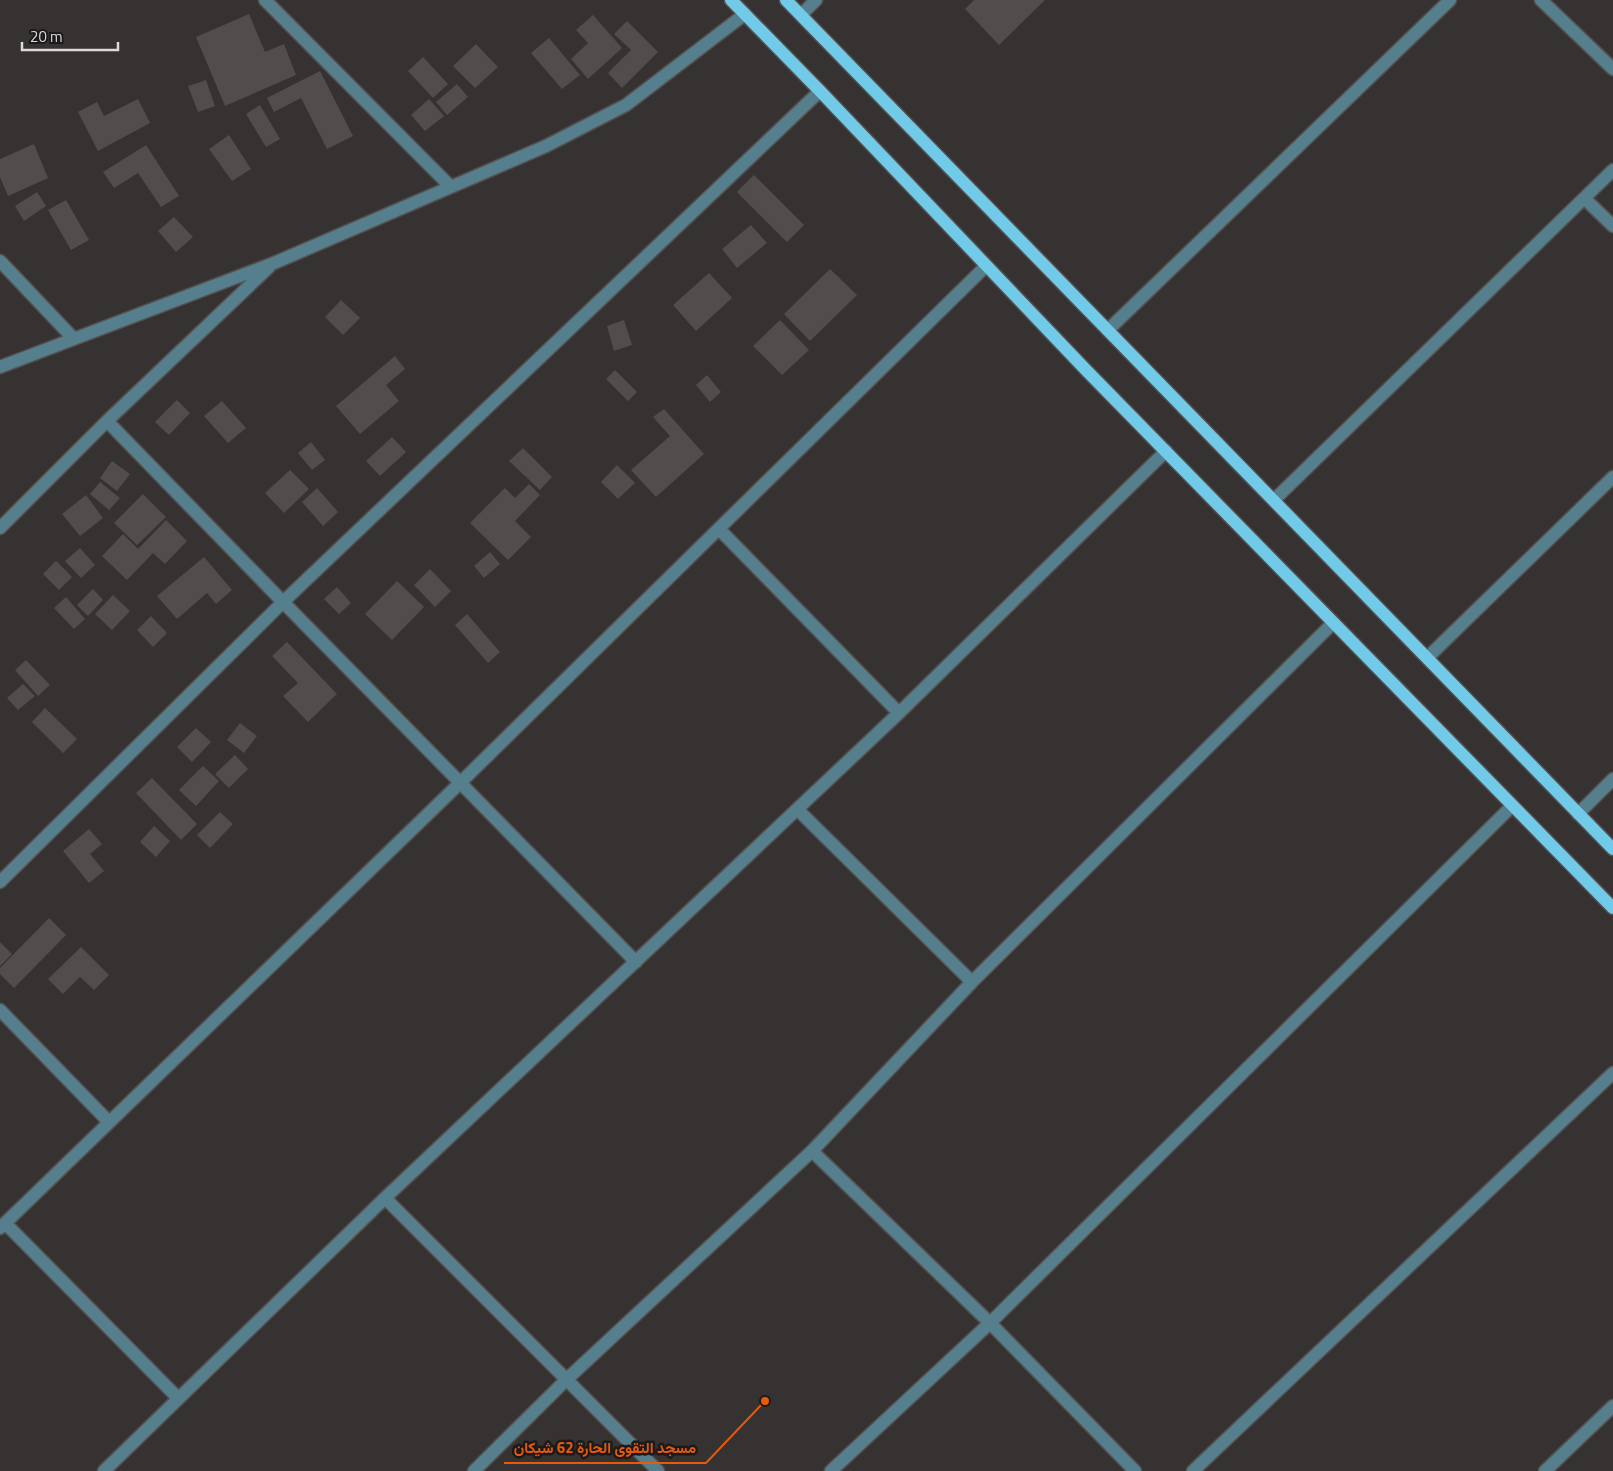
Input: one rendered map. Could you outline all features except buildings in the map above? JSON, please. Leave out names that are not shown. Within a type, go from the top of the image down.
[{"type":"main road","points":[[731,0],[986,266],[1613,908]]},
{"type":"main road","points":[[786,0],[1613,849]]},
{"type":"street","points":[[265,0],[451,188]]},
{"type":"street","points":[[801,15],[816,0]]},
{"type":"street","points":[[1108,330],[1450,0]]},
{"type":"street","points":[[1541,0],[1613,70]]},
{"type":"street","points":[[0,367],[274,263],[546,146],[626,104],[745,14]]},
{"type":"street","points":[[0,882],[283,602],[820,91]]},
{"type":"street","points":[[1274,500],[1613,170]]},
{"type":"street","points":[[1585,199],[1613,226]]},
{"type":"street","points":[[0,261],[74,339]]},
{"type":"street","points":[[0,528],[107,421],[274,263]]},
{"type":"street","points":[[178,1398],[2,1226],[460,783],[986,266]]},
{"type":"street","points":[[107,421],[636,962]]},
{"type":"street","points":[[104,1471],[385,1198],[899,714],[1166,451]]},
{"type":"street","points":[[1428,657],[1613,477]]},
{"type":"street","points":[[719,530],[899,714]]},
{"type":"street","points":[[474,1471],[566,1380],[812,1151],[972,982],[1333,623]]},
{"type":"street","points":[[1578,814],[1613,780]]},
{"type":"street","points":[[832,1471],[990,1324],[1512,806]]},
{"type":"street","points":[[798,810],[972,982]]},
{"type":"street","points":[[0,1010],[109,1122]]},
{"type":"street","points":[[1193,1471],[1613,1072]]},
{"type":"street","points":[[812,1151],[990,1324],[1135,1471]]},
{"type":"street","points":[[385,1198],[658,1471]]},
{"type":"street","points":[[1545,1471],[1613,1406]]},
{"type":"place","name":"مسجد التقوى الحارة 62 شيكان","points":[[765,1401]]}]
